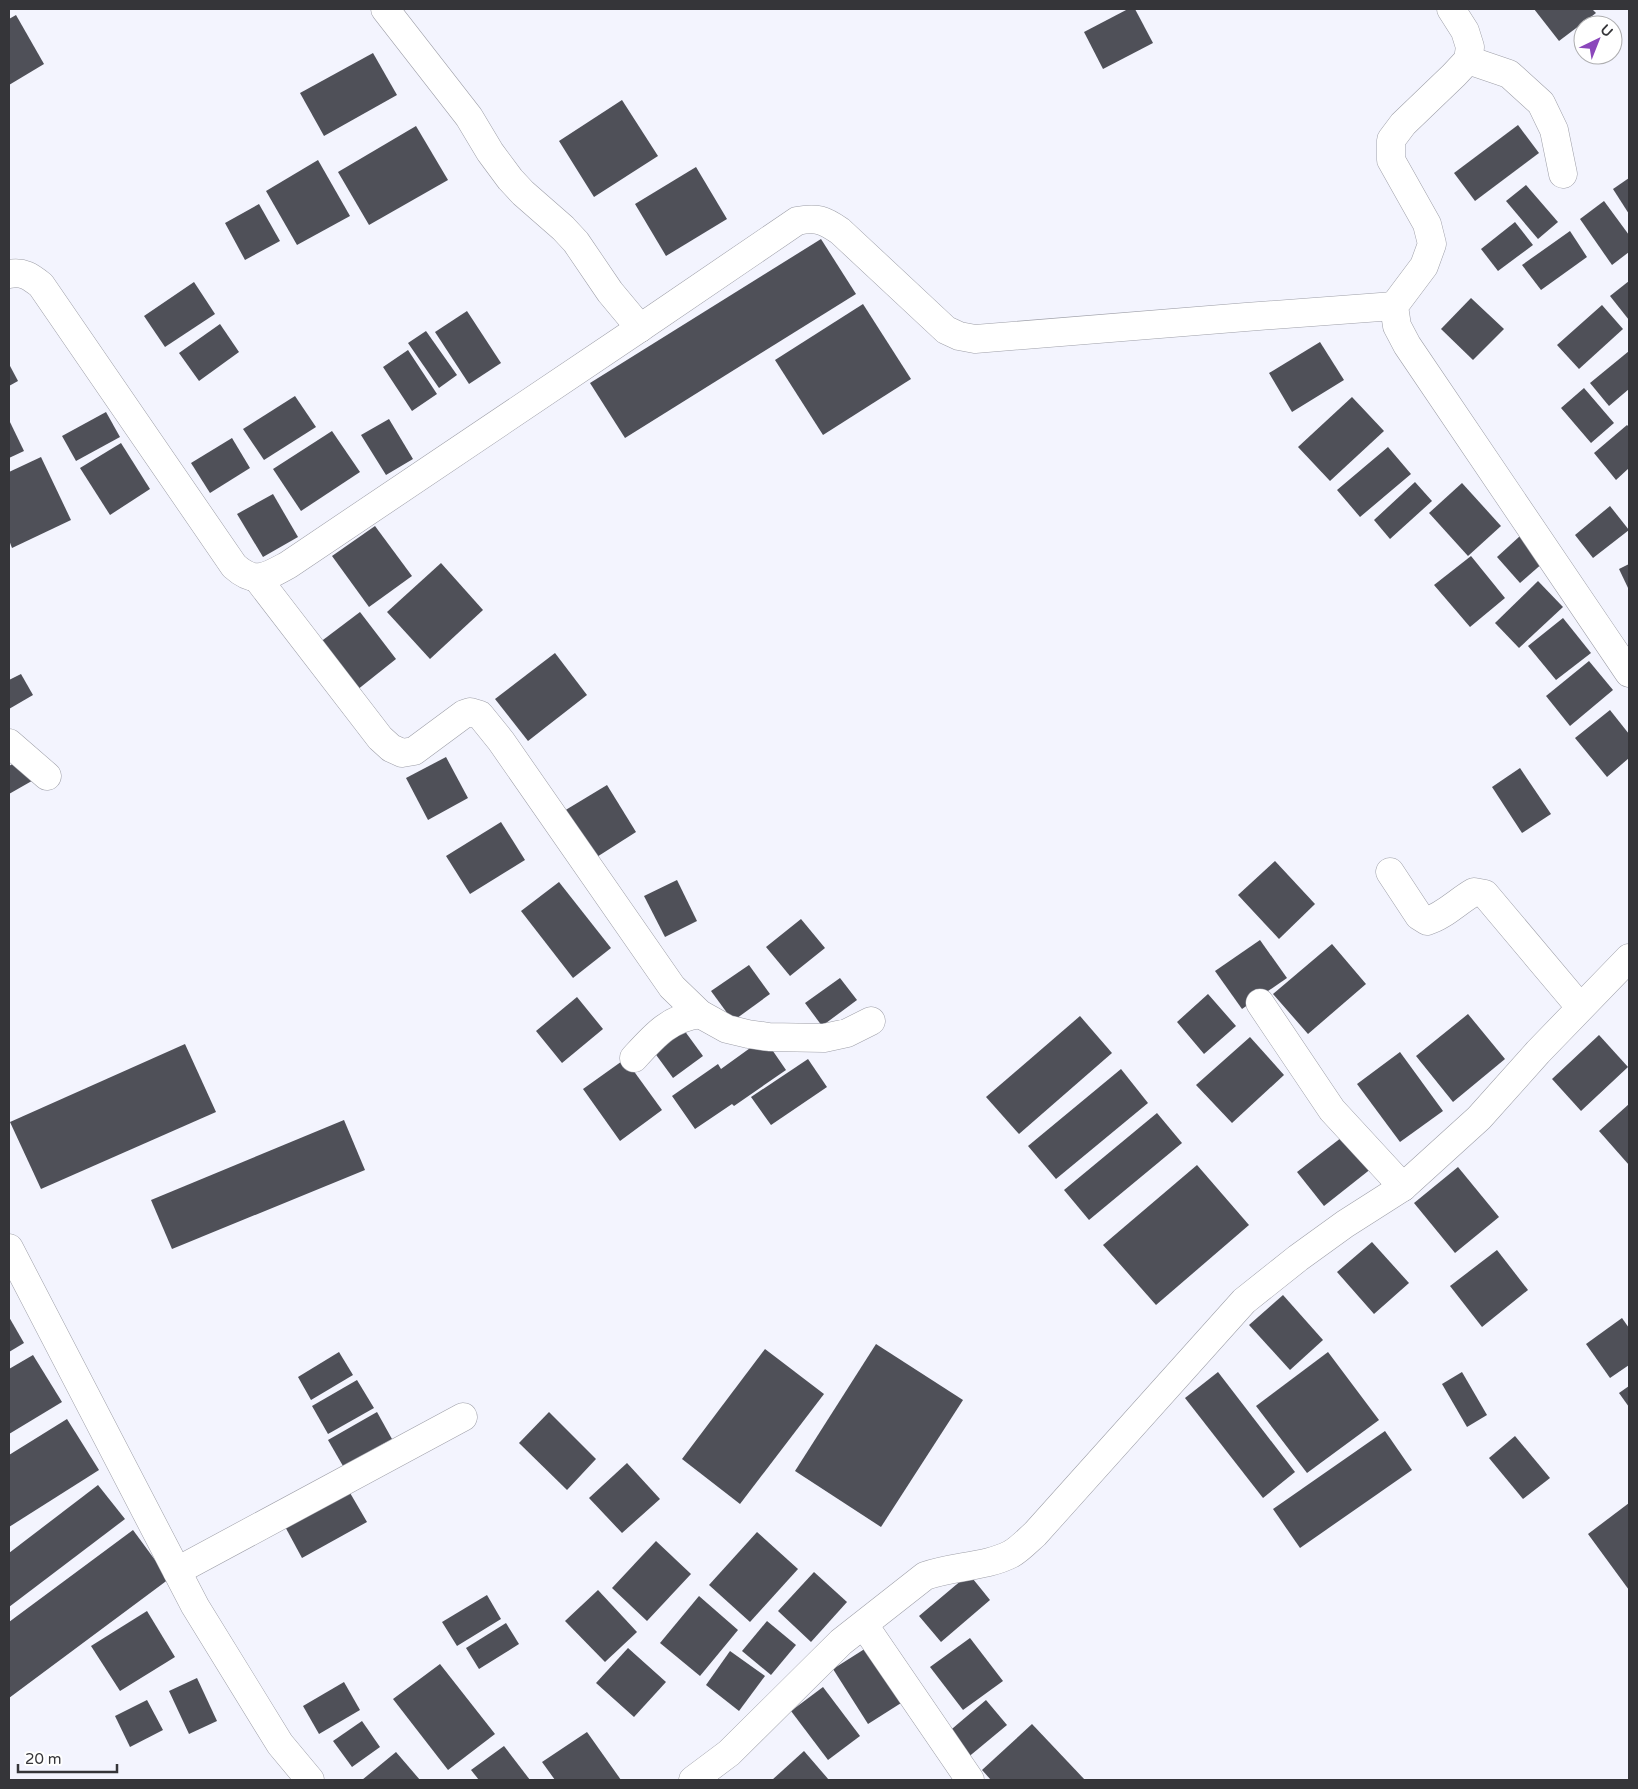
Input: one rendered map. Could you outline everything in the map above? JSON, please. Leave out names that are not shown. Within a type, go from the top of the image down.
[{"type":"street","points":[[385,9],[469,117],[490,152],[510,179],[576,242],[610,292],[640,328]]},
{"type":"street","points":[[1451,9],[1465,31],[1470,47],[1468,60],[1403,124],[1391,140],[1391,160],[1427,224],[1432,244],[1424,266],[1394,306],[1397,326],[1407,346],[1629,673]]},
{"type":"street","points":[[1468,60],[1509,74],[1541,103],[1554,130],[1563,174]]},
{"type":"street","points":[[9,274],[17,272],[30,275],[41,285],[234,566],[242,573],[257,578],[266,577],[288,565],[797,220],[812,218],[825,221],[840,231],[946,330],[960,336],[975,339],[1394,306]]},
{"type":"street","points":[[257,578],[380,738],[391,748],[402,753],[414,751],[464,714],[470,712],[480,715],[502,741],[672,987],[700,1014],[727,1029],[769,1037],[824,1038],[847,1033],[871,1022]]},
{"type":"street","points":[[9,743],[48,776]]},
{"type":"street","points":[[1390,872],[1419,916],[1427,921],[1436,918],[1462,898],[1474,892],[1485,894],[1580,1007]]},
{"type":"street","points":[[693,1780],[729,1753],[841,1642],[925,1576],[942,1570],[998,1560],[1013,1553],[1035,1534],[1244,1301],[1337,1230],[1403,1188],[1479,1118],[1580,1007],[1629,958]]},
{"type":"street","points":[[1260,1003],[1332,1110],[1403,1188]]},
{"type":"street","points":[[634,1058],[651,1039],[669,1025],[684,1016],[700,1014]]},
{"type":"street","points":[[9,1248],[200,1614],[280,1744],[310,1780]]},
{"type":"street","points":[[176,1570],[463,1417]]},
{"type":"street","points":[[864,1625],[970,1780]]},
{"type":"building","points":[[1128,9],[1135,9],[1153,43],[1103,69],[1084,32]]},
{"type":"building","points":[[1534,9],[1592,9],[1596,13],[1593,15],[1573,15],[1573,30],[1559,41]]},
{"type":"building","points":[[16,15],[44,64],[9,85],[9,19]]},
{"type":"building","points":[[373,53],[397,95],[324,136],[300,93]]},
{"type":"building","points":[[622,100],[658,156],[594,197],[559,141]]},
{"type":"building","points":[[1518,125],[1539,153],[1475,201],[1454,173]]},
{"type":"building","points":[[416,126],[448,180],[369,225],[338,172]]},
{"type":"building","points":[[318,160],[350,216],[297,245],[266,191]]},
{"type":"building","points":[[696,167],[727,219],[666,256],[635,204]]},
{"type":"building","points":[[1629,178],[1629,214],[1613,189]]},
{"type":"building","points":[[1526,185],[1558,222],[1538,239],[1506,201]]},
{"type":"building","points":[[1604,201],[1629,235],[1629,252],[1612,265],[1580,219]]},
{"type":"building","points":[[259,204],[280,241],[245,260],[225,223]]},
{"type":"building","points":[[1515,222],[1533,245],[1498,271],[1481,249]]},
{"type":"building","points":[[1570,231],[1587,257],[1541,290],[1522,265]]},
{"type":"building","points":[[821,239],[856,294],[625,438],[590,383]]},
{"type":"building","points":[[1629,281],[1629,320],[1610,296]]},
{"type":"building","points":[[194,282],[215,314],[165,347],[144,316]]},
{"type":"building","points":[[1471,298],[1504,329],[1473,360],[1441,329]]},
{"type":"building","points":[[863,304],[911,379],[823,435],[775,360]]},
{"type":"building","points":[[1602,305],[1623,329],[1579,369],[1557,345]]},
{"type":"building","points":[[467,311],[501,363],[469,384],[435,332]]},
{"type":"building","points":[[220,324],[239,352],[199,381],[179,353]]},
{"type":"building","points":[[426,331],[457,375],[439,388],[408,343]]},
{"type":"building","points":[[1320,342],[1344,380],[1292,412],[1269,373]]},
{"type":"building","points":[[408,350],[437,394],[412,411],[383,367]]},
{"type":"building","points":[[1629,351],[1629,389],[1609,406],[1590,383]]},
{"type":"building","points":[[9,364],[18,381],[9,386]]},
{"type":"building","points":[[1584,388],[1614,423],[1591,443],[1561,408]]},
{"type":"building","points":[[295,396],[316,427],[264,460],[243,429]]},
{"type":"building","points":[[1352,397],[1384,431],[1330,481],[1298,447]]},
{"type":"building","points":[[106,412],[120,437],[76,461],[62,436]]},
{"type":"building","points":[[389,419],[413,459],[386,475],[361,435]]},
{"type":"building","points":[[9,420],[24,451],[9,458]]},
{"type":"building","points":[[1627,425],[1629,427],[1629,468],[1616,480],[1594,453]]},
{"type":"building","points":[[332,431],[360,472],[301,511],[273,469]]},
{"type":"building","points":[[232,438],[250,468],[210,493],[191,463]]},
{"type":"building","points":[[121,443],[150,489],[110,515],[80,468]]},
{"type":"building","points":[[1388,447],[1411,474],[1360,517],[1337,490]]},
{"type":"building","points":[[41,457],[71,520],[12,548],[9,540],[9,472]]},
{"type":"building","points":[[1415,482],[1432,501],[1390,539],[1374,520]]},
{"type":"building","points":[[1462,483],[1501,526],[1468,556],[1429,513]]},
{"type":"building","points":[[273,494],[298,537],[263,557],[237,514]]},
{"type":"building","points":[[1610,506],[1629,530],[1593,558],[1575,535]]},
{"type":"building","points":[[375,526],[412,576],[369,607],[332,556]]},
{"type":"building","points":[[1520,536],[1544,562],[1520,583],[1497,557]]},
{"type":"building","points":[[1471,556],[1505,598],[1470,627],[1434,585]]},
{"type":"building","points":[[441,563],[483,610],[430,659],[387,612]]},
{"type":"building","points":[[1629,564],[1629,590],[1619,569]]},
{"type":"building","points":[[1538,581],[1563,607],[1519,648],[1495,623]]},
{"type":"building","points":[[360,612],[396,659],[352,694],[315,646]]},
{"type":"building","points":[[1563,618],[1591,653],[1556,680],[1528,646]]},
{"type":"building","points":[[555,653],[587,695],[528,741],[495,699]]},
{"type":"building","points":[[1589,661],[1613,690],[1570,726],[1546,696]]},
{"type":"building","points":[[21,674],[33,695],[9,709],[9,680]]},
{"type":"building","points":[[1610,710],[1629,734],[1629,758],[1607,777],[1575,738]]},
{"type":"building","points":[[25,757],[37,778],[9,794],[9,766]]},
{"type":"building","points":[[446,757],[468,798],[428,820],[406,778]]},
{"type":"building","points":[[1520,768],[1551,814],[1522,833],[1492,787]]},
{"type":"building","points":[[607,785],[636,832],[589,862],[559,814]]},
{"type":"building","points":[[501,822],[525,860],[470,894],[446,856]]},
{"type":"building","points":[[1275,861],[1315,904],[1279,939],[1238,895]]},
{"type":"building","points":[[677,880],[697,921],[665,937],[644,896]]},
{"type":"building","points":[[559,882],[611,948],[573,978],[521,911]]},
{"type":"building","points":[[801,919],[825,948],[790,976],[766,947]]},
{"type":"building","points":[[1260,940],[1287,978],[1242,1009],[1215,971]]},
{"type":"building","points":[[1332,944],[1366,984],[1308,1034],[1273,994]]},
{"type":"building","points":[[749,965],[770,994],[733,1021],[711,991]]},
{"type":"building","points":[[840,978],[857,1000],[822,1026],[805,1003]]},
{"type":"building","points":[[1208,994],[1236,1026],[1204,1054],[1177,1022]]},
{"type":"building","points":[[577,997],[603,1029],[562,1063],[536,1031]]},
{"type":"building","points":[[1468,1014],[1505,1059],[1453,1102],[1416,1056]]},
{"type":"building","points":[[1080,1016],[1112,1053],[1019,1134],[986,1097]]},
{"type":"building","points":[[684,1030],[703,1056],[673,1078],[654,1052]]},
{"type":"building","points":[[1599,1035],[1628,1067],[1581,1111],[1552,1079]]},
{"type":"building","points":[[1250,1037],[1284,1075],[1232,1123],[1196,1085]]},
{"type":"building","points":[[764,1038],[786,1070],[734,1106],[732,1104],[695,1129],[672,1096],[718,1064],[721,1069]]},
{"type":"building","points":[[185,1044],[216,1112],[41,1189],[10,1122]]},
{"type":"building","points":[[1400,1052],[1443,1111],[1400,1142],[1357,1084]]},
{"type":"building","points":[[625,1059],[662,1110],[620,1141],[583,1089]]},
{"type":"building","points":[[808,1059],[827,1087],[771,1125],[751,1097]]},
{"type":"building","points":[[1121,1069],[1148,1103],[1056,1179],[1028,1146]]},
{"type":"building","points":[[1629,1104],[1629,1165],[1599,1131]]},
{"type":"building","points":[[1157,1113],[1182,1143],[1089,1220],[1064,1190]]},
{"type":"building","points":[[344,1120],[365,1170],[172,1249],[151,1200]]},
{"type":"building","points":[[1346,1134],[1372,1168],[1324,1206],[1297,1172]]},
{"type":"building","points":[[1197,1165],[1249,1225],[1156,1305],[1103,1245]]},
{"type":"building","points":[[1458,1167],[1499,1217],[1455,1253],[1414,1203]]},
{"type":"building","points":[[1372,1242],[1409,1283],[1374,1314],[1337,1272]]},
{"type":"building","points":[[1497,1250],[1528,1290],[1482,1327],[1450,1286]]},
{"type":"building","points":[[1283,1295],[1323,1340],[1290,1370],[1249,1325]]},
{"type":"building","points":[[9,1317],[24,1343],[9,1352]]},
{"type":"building","points":[[1622,1318],[1629,1328],[1629,1365],[1610,1378],[1586,1344]]},
{"type":"building","points":[[876,1344],[963,1400],[881,1527],[795,1471]]},
{"type":"building","points":[[765,1349],[824,1394],[740,1504],[682,1459]]},
{"type":"building","points":[[339,1352],[353,1375],[311,1400],[298,1377]]},
{"type":"building","points":[[1328,1352],[1379,1420],[1307,1473],[1256,1406]]},
{"type":"building","points":[[33,1355],[62,1402],[9,1434],[9,1369]]},
{"type":"building","points":[[1218,1372],[1295,1472],[1263,1498],[1185,1398]]},
{"type":"building","points":[[1462,1372],[1487,1415],[1467,1427],[1442,1384]]},
{"type":"building","points":[[357,1380],[374,1408],[328,1434],[312,1406]]},
{"type":"building","points":[[1629,1386],[1629,1407],[1619,1393]]},
{"type":"building","points":[[377,1412],[392,1439],[343,1466],[328,1440]]},
{"type":"building","points":[[549,1412],[596,1459],[567,1490],[519,1443]]},
{"type":"building","points":[[67,1419],[99,1470],[9,1527],[9,1455]]},
{"type":"building","points":[[1385,1431],[1412,1470],[1300,1548],[1273,1509]]},
{"type":"building","points":[[1515,1436],[1550,1478],[1523,1499],[1489,1458]]},
{"type":"building","points":[[627,1463],[660,1499],[622,1533],[589,1498]]},
{"type":"building","points":[[98,1485],[125,1519],[9,1607],[9,1553]]},
{"type":"building","points":[[346,1486],[367,1522],[302,1558],[282,1521]]},
{"type":"building","points":[[1629,1503],[1629,1590],[1588,1534]]},
{"type":"building","points":[[133,1530],[169,1579],[9,1698],[9,1622]]},
{"type":"building","points":[[757,1532],[798,1569],[750,1622],[709,1585]]},
{"type":"building","points":[[656,1541],[691,1574],[647,1621],[612,1588]]},
{"type":"building","points":[[814,1572],[847,1602],[811,1642],[778,1611]]},
{"type":"building","points":[[969,1574],[990,1600],[941,1642],[919,1616]]},
{"type":"building","points":[[598,1590],[637,1632],[605,1662],[565,1621]]},
{"type":"building","points":[[487,1595],[501,1619],[457,1646],[442,1622]]},
{"type":"building","points":[[699,1596],[738,1630],[700,1676],[660,1643]]},
{"type":"building","points":[[147,1611],[175,1657],[120,1691],[91,1646]]},
{"type":"building","points":[[767,1621],[796,1645],[771,1675],[742,1651]]},
{"type":"building","points":[[506,1623],[519,1644],[479,1669],[466,1648]]},
{"type":"building","points":[[970,1638],[1003,1681],[963,1710],[930,1667]]},
{"type":"building","points":[[874,1643],[909,1698],[868,1724],[833,1669]]},
{"type":"building","points":[[628,1648],[666,1682],[634,1717],[596,1683]]},
{"type":"building","points":[[730,1651],[765,1676],[739,1711],[706,1685]]},
{"type":"building","points":[[440,1664],[495,1734],[448,1770],[393,1699]]},
{"type":"building","points":[[197,1678],[217,1721],[189,1734],[169,1691]]},
{"type":"building","points":[[344,1682],[360,1710],[319,1734],[303,1706]]},
{"type":"building","points":[[823,1687],[860,1736],[828,1760],[791,1711]]},
{"type":"building","points":[[147,1700],[163,1730],[130,1747],[115,1716]]},
{"type":"building","points":[[986,1700],[1007,1725],[966,1759],[946,1734]]},
{"type":"building","points":[[362,1721],[380,1747],[352,1767],[333,1741]]},
{"type":"building","points":[[1032,1724],[1085,1780],[991,1780],[982,1770]]},
{"type":"building","points":[[587,1732],[621,1780],[555,1780],[542,1762]]},
{"type":"building","points":[[504,1746],[530,1780],[479,1780],[471,1770]]},
{"type":"building","points":[[804,1751],[829,1780],[772,1780]]},
{"type":"building","points":[[396,1752],[420,1780],[362,1780]]}]
